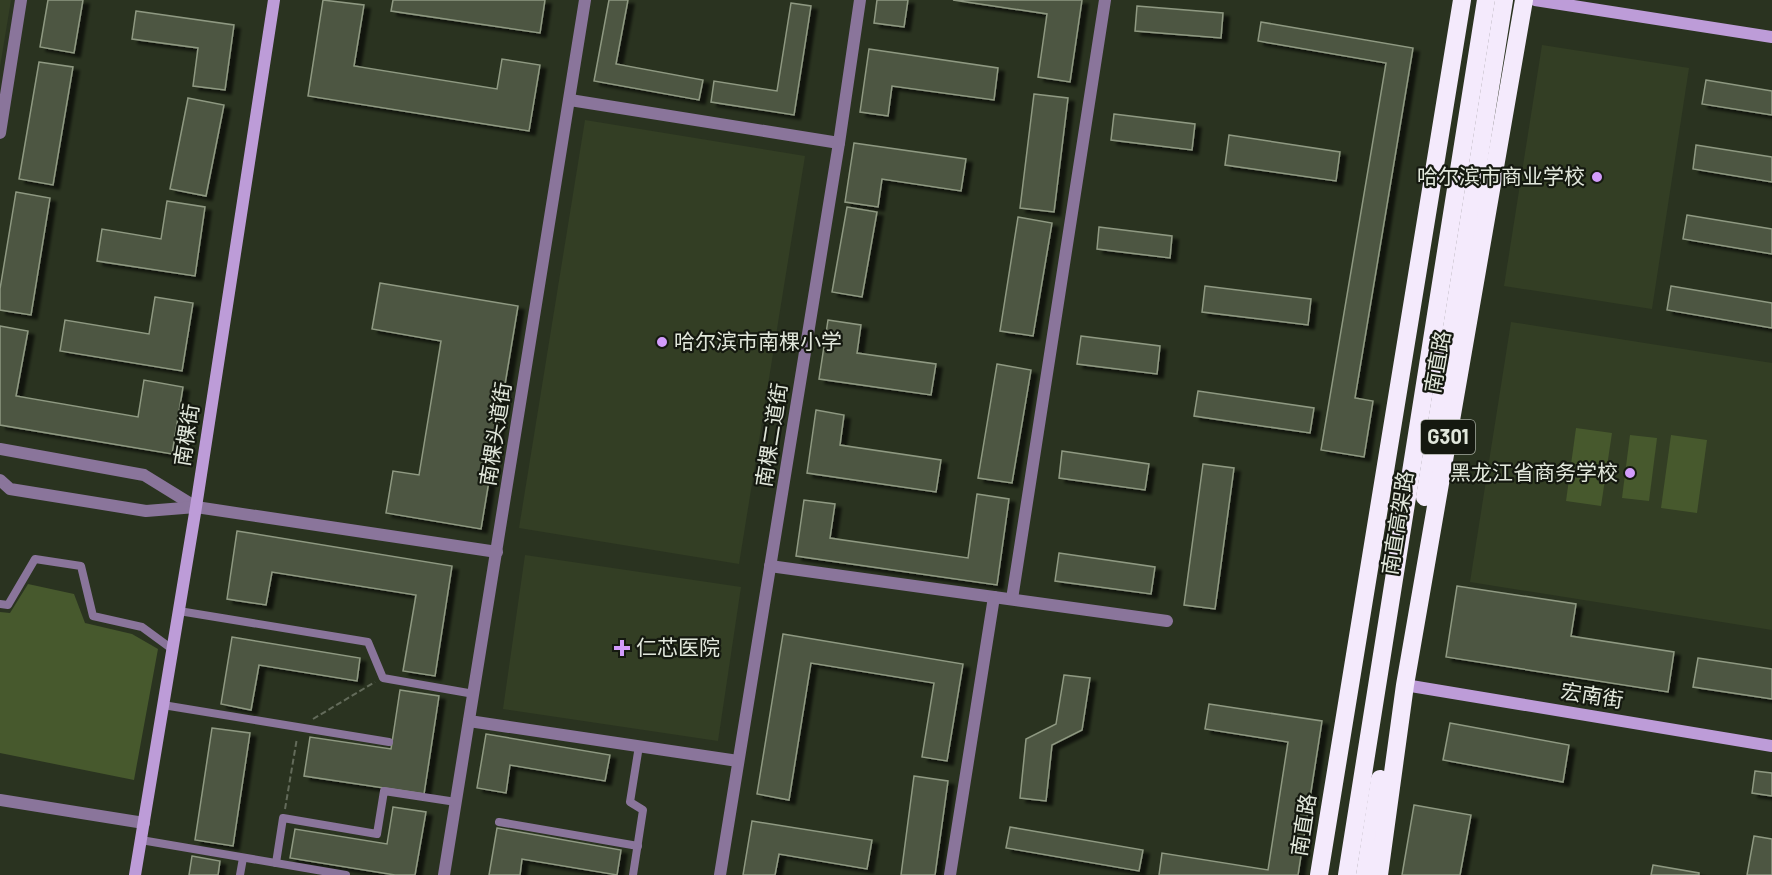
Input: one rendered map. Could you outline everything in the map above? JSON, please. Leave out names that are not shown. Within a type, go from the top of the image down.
[{"type":"highway","name":"南直路","points":[[1319,875],[1462,0]]},
{"type":"highway","name":"南直高架路","points":[[1347,875],[1486,0]]},
{"type":"highway","name":"南直高架路","points":[[1365,875],[1504,0]]},
{"type":"highway","name":"南直路","points":[[1379,875],[1405,685],[1524,0]]},
{"type":"street","points":[[0,133],[21,0]]},
{"type":"street","name":"南棵街","points":[[135,875],[196,507],[274,0]]},
{"type":"street","name":"南棵头道街","points":[[444,875],[585,0]]},
{"type":"street","name":"南棵二道街","points":[[720,875],[839,143],[860,0]]},
{"type":"street","points":[[1012,599],[1106,0]]},
{"type":"street","points":[[1535,0],[1772,37]]},
{"type":"street","points":[[570,100],[839,143]]},
{"type":"street","points":[[0,449],[144,475],[196,507]]},
{"type":"street","points":[[0,480],[10,489],[146,511],[196,507],[497,552]]},
{"type":"street","points":[[770,566],[1167,621]]},
{"type":"street","points":[[950,875],[994,597]]},
{"type":"street","name":"宏南街","points":[[1405,685],[1772,746]]},
{"type":"street","points":[[469,721],[738,761]]},
{"type":"street","points":[[0,800],[144,823]]},
{"type":"lane","points":[[0,604],[8,605],[35,560],[81,566],[93,616],[142,627],[172,649]]},
{"type":"lane","points":[[179,611],[368,642],[383,678],[474,694]]},
{"type":"lane","points":[[163,705],[389,742]]},
{"type":"lane","points":[[633,875],[644,810],[630,802],[639,746]]},
{"type":"lane","points":[[276,863],[283,818],[377,834],[384,791],[456,802]]},
{"type":"lane","points":[[499,822],[638,846]]},
{"type":"lane","points":[[141,840],[346,875]]},
{"type":"lane","points":[[240,875],[243,858]]},
{"type":"shaded area","points":[[0,0],[11,0],[0,67]]},
{"type":"shaded area","name":"哈尔滨市商业学校","points":[[1542,45],[1689,68],[1652,309],[1504,286]]},
{"type":"shaded area","name":"哈尔滨市南棵小学","points":[[585,120],[805,156],[739,564],[519,528]]},
{"type":"shaded area","name":"黑龙江省商务学校","points":[[1511,322],[1772,363],[1772,630],[1470,582]]},
{"type":"shaded area","points":[[1576,428],[1612,433],[1601,506],[1566,501]]},
{"type":"shaded area","points":[[1630,435],[1657,438],[1649,501],[1622,498]]},
{"type":"shaded area","points":[[1671,435],[1707,440],[1697,513],[1661,508]]},
{"type":"shaded area","name":"仁芯医院","points":[[525,555],[741,587],[718,741],[503,709]]},
{"type":"shaded area","points":[[28,584],[74,594],[85,623],[132,634],[158,649],[134,780],[0,753],[0,612],[10,613]]},
{"type":"building","points":[[48,0],[83,0],[74,53],[40,47]]},
{"type":"building","points":[[323,0],[364,5],[354,66],[497,89],[502,59],[540,65],[529,131],[308,96]]},
{"type":"building","points":[[393,0],[545,0],[540,33],[391,11]]},
{"type":"building","points":[[609,0],[628,0],[616,64],[703,80],[699,100],[594,81]]},
{"type":"building","points":[[877,0],[908,0],[904,27],[874,23]]},
{"type":"building","points":[[953,0],[1082,0],[1070,82],[1038,77],[1047,14]]},
{"type":"building","points":[[791,3],[811,6],[794,115],[711,102],[714,81],[777,91]]},
{"type":"building","points":[[1137,6],[1223,13],[1221,38],[1135,31]]},
{"type":"building","points":[[136,11],[234,25],[225,90],[193,86],[198,48],[132,39]]},
{"type":"building","points":[[1261,22],[1413,48],[1355,398],[1373,401],[1364,457],[1321,450],[1386,63],[1258,41]]},
{"type":"building","points":[[869,49],[998,68],[994,100],[892,86],[888,116],[860,112]]},
{"type":"building","points":[[39,62],[73,67],[53,185],[19,179]]},
{"type":"building","points":[[1706,80],[1772,91],[1772,115],[1702,104]]},
{"type":"building","points":[[1034,94],[1068,98],[1054,212],[1020,208]]},
{"type":"building","points":[[188,98],[224,105],[206,196],[170,189]]},
{"type":"building","points":[[1114,114],[1195,124],[1192,150],[1111,140]]},
{"type":"building","points":[[1229,135],[1340,152],[1336,181],[1225,165]]},
{"type":"building","points":[[854,143],[966,159],[961,191],[882,179],[878,207],[845,202]]},
{"type":"building","points":[[1696,145],[1772,157],[1772,182],[1693,169]]},
{"type":"building","points":[[16,192],[50,198],[31,315],[0,310],[0,289]]},
{"type":"building","points":[[167,201],[205,207],[195,276],[97,261],[102,229],[161,239]]},
{"type":"building","points":[[847,207],[877,212],[862,297],[832,292]]},
{"type":"building","points":[[1687,215],[1772,229],[1772,254],[1683,239]]},
{"type":"building","points":[[1018,217],[1052,223],[1033,336],[1000,331]]},
{"type":"building","points":[[1099,227],[1172,236],[1170,258],[1097,249]]},
{"type":"building","points":[[380,283],[518,306],[481,529],[386,513],[393,471],[419,475],[441,341],[372,329]]},
{"type":"building","points":[[1205,286],[1311,299],[1308,325],[1202,312]]},
{"type":"building","points":[[1671,286],[1772,303],[1772,328],[1667,310]]},
{"type":"building","points":[[155,297],[193,303],[182,371],[60,351],[65,320],[149,334]]},
{"type":"building","points":[[828,320],[861,325],[857,353],[936,364],[931,395],[819,379]]},
{"type":"building","points":[[0,326],[28,331],[16,396],[138,417],[144,380],[183,387],[172,454],[0,425]]},
{"type":"building","points":[[1081,336],[1160,346],[1157,374],[1077,364]]},
{"type":"building","points":[[997,364],[1031,370],[1012,483],[978,478]]},
{"type":"building","points":[[1198,391],[1314,408],[1310,433],[1194,416]]},
{"type":"building","points":[[816,410],[844,415],[840,445],[941,460],[936,492],[807,473]]},
{"type":"building","points":[[1062,451],[1149,464],[1145,490],[1059,478]]},
{"type":"building","points":[[1203,464],[1234,468],[1215,609],[1184,605]]},
{"type":"building","points":[[977,494],[1009,499],[997,585],[796,556],[804,500],[835,504],[830,538],[968,558]]},
{"type":"building","points":[[237,531],[452,566],[435,676],[403,671],[416,595],[272,572],[266,605],[227,599]]},
{"type":"building","points":[[1059,553],[1155,567],[1151,594],[1055,581]]},
{"type":"building","points":[[1457,586],[1576,604],[1571,636],[1674,652],[1668,692],[1446,657]]},
{"type":"building","points":[[783,634],[963,664],[947,761],[922,757],[934,683],[811,663],[789,800],[757,794]]},
{"type":"building","points":[[232,637],[360,658],[357,681],[259,665],[251,710],[221,704]]},
{"type":"building","points":[[1698,658],[1772,669],[1772,699],[1693,687]]},
{"type":"building","points":[[1064,675],[1090,678],[1082,730],[1052,745],[1046,801],[1020,798],[1026,739],[1056,724]]},
{"type":"building","points":[[400,690],[439,696],[424,794],[304,776],[310,737],[391,749]]},
{"type":"building","points":[[1209,704],[1322,721],[1298,875],[1159,875],[1162,853],[1268,870],[1288,742],[1205,729]]},
{"type":"building","points":[[1450,723],[1569,745],[1563,782],[1443,760]]},
{"type":"building","points":[[212,728],[250,733],[233,846],[195,840]]},
{"type":"building","points":[[486,734],[610,755],[605,781],[510,765],[506,793],[477,788]]},
{"type":"building","points":[[1755,771],[1772,773],[1772,796],[1752,793]]},
{"type":"building","points":[[914,776],[948,781],[935,875],[901,875]]},
{"type":"building","points":[[1414,805],[1471,815],[1460,875],[1402,875]]},
{"type":"building","points":[[393,807],[426,812],[415,875],[395,875],[290,858],[295,829],[387,844]]},
{"type":"building","points":[[752,821],[872,840],[867,869],[779,854],[775,875],[743,875]]},
{"type":"building","points":[[1010,827],[1143,850],[1139,871],[1006,848]]},
{"type":"building","points":[[497,828],[621,850],[617,875],[522,859],[520,875],[489,875]]},
{"type":"building","points":[[1754,836],[1772,839],[1772,875],[1747,875]]},
{"type":"building","points":[[192,856],[220,861],[218,875],[189,875]]},
{"type":"building","points":[[1653,865],[1699,873],[1699,875],[1651,875]]},
{"type":"place","name":"哈尔滨市商业学校","points":[[1597,177]]},
{"type":"place","name":"哈尔滨市南棵小学","points":[[662,342]]},
{"type":"place","name":"黑龙江省商务学校","points":[[1630,473]]},
{"type":"place","name":"仁芯医院","points":[[622,648]]}]
